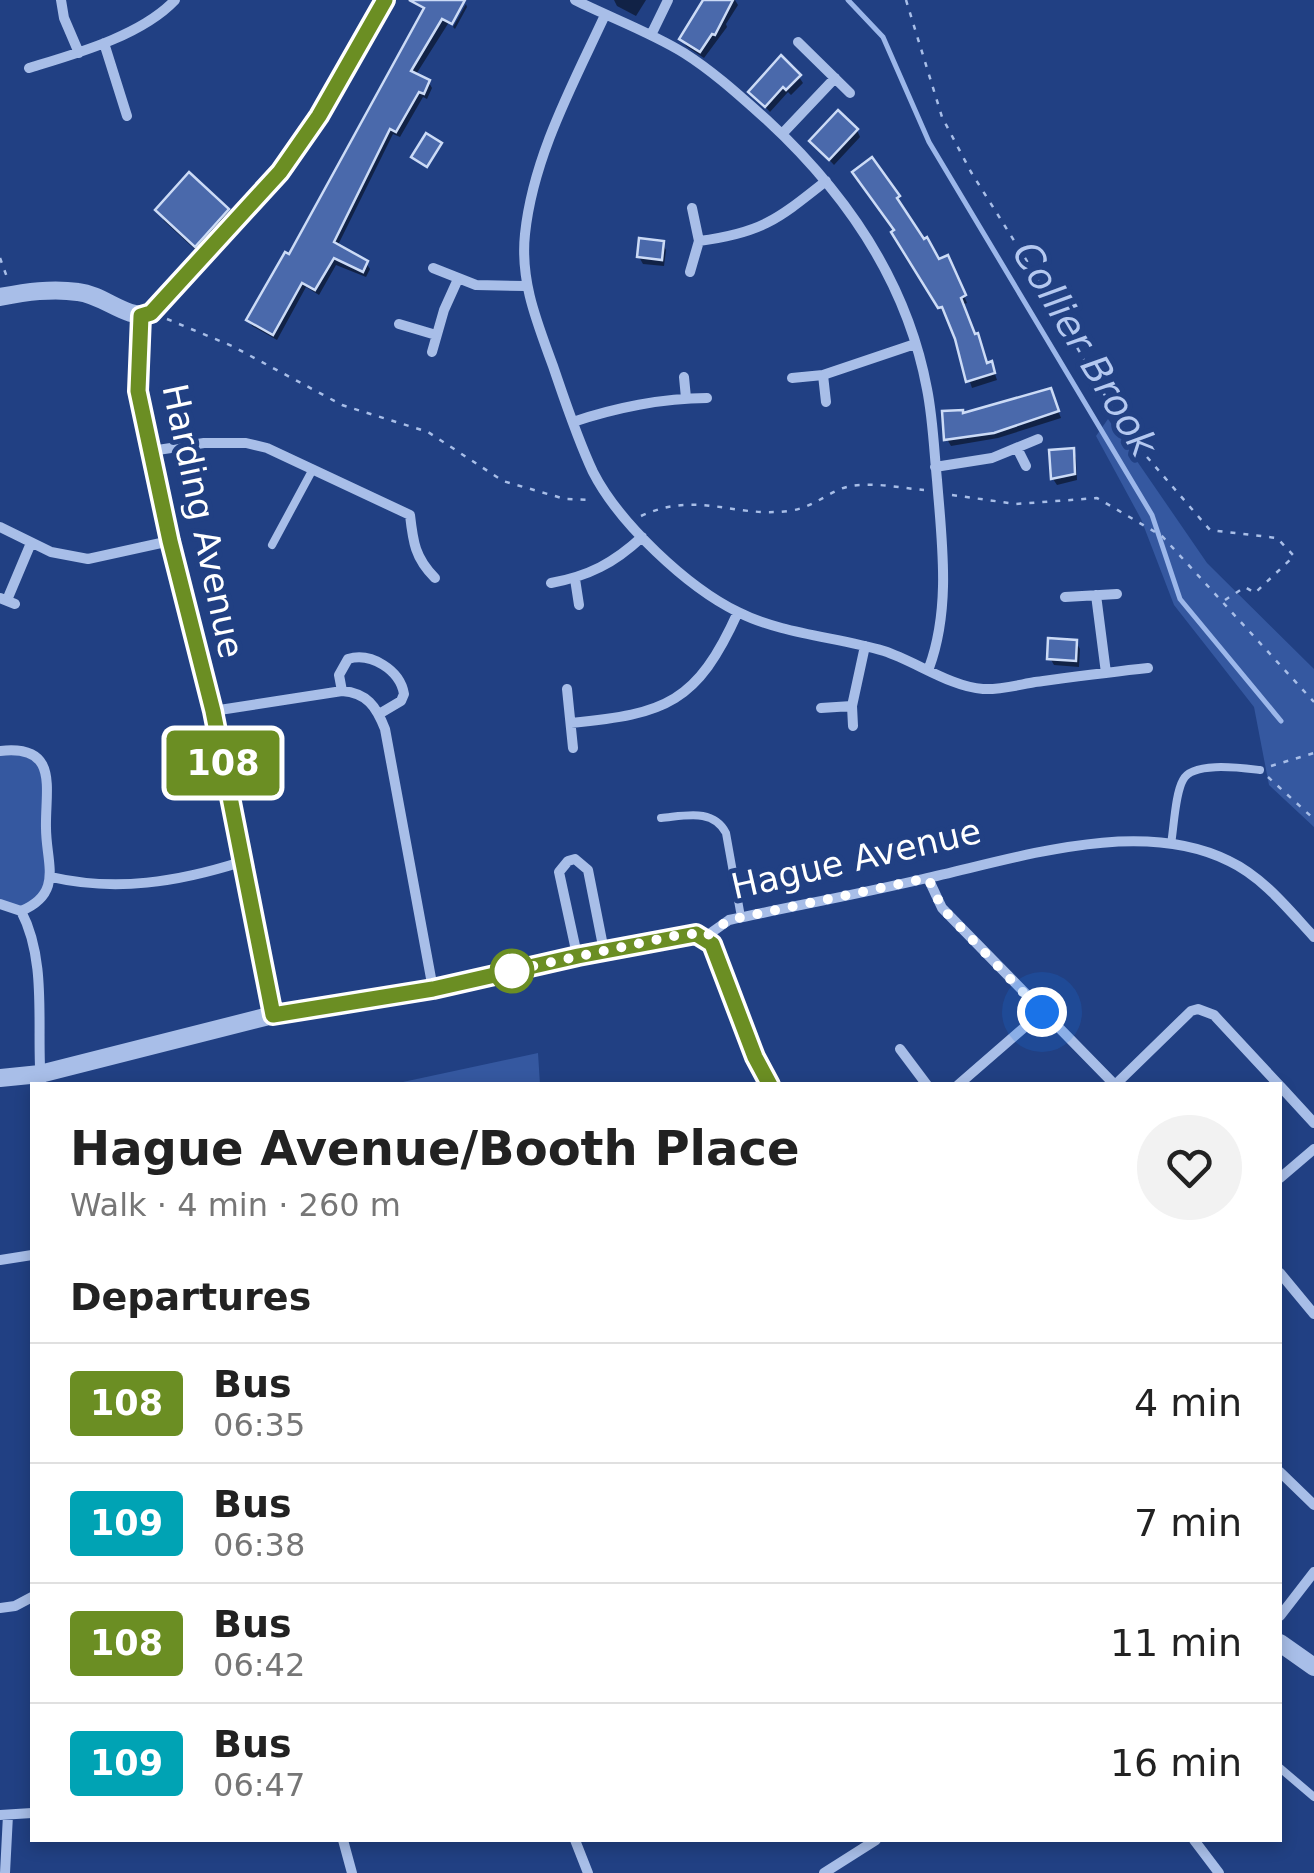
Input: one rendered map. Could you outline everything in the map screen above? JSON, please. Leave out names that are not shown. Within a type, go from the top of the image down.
[{"type":"street","points":[[62,0],[64,18],[79,53]]},
{"type":"street","points":[[7,296],[49,290],[81,292],[107,299],[125,312],[146,315],[280,172],[319,116],[385,0]]},
{"type":"street","points":[[575,0],[651,36],[707,69],[782,134],[826,181],[877,252],[915,344],[927,390],[938,492],[943,618],[929,668]]},
{"type":"street","points":[[651,36],[668,0]]},
{"type":"street","points":[[29,68],[104,43],[174,2]]},
{"type":"street","points":[[605,15],[548,142],[530,200],[525,286],[594,473],[621,512],[680,571],[738,612],[766,623],[865,646],[964,685],[982,688],[1148,668]]},
{"type":"street","points":[[798,42],[850,94]]},
{"type":"street","points":[[104,43],[127,116]]},
{"type":"street","points":[[782,134],[835,78]]},
{"type":"street","points":[[699,240],[731,237],[765,226],[826,181]]},
{"type":"street","points":[[690,272],[699,240],[692,208]]},
{"type":"street","points":[[433,268],[496,288],[525,286]]},
{"type":"street","points":[[432,352],[458,279]]},
{"type":"street","name":"Harding Avenue","points":[[146,315],[138,391],[170,541],[213,711],[273,1015]]},
{"type":"street","points":[[398,324],[436,335]]},
{"type":"street","points":[[792,378],[823,375],[915,344]]},
{"type":"street","points":[[823,375],[826,402]]},
{"type":"street","points":[[684,377],[686,398]]},
{"type":"street","points":[[573,422],[606,411],[706,398]]},
{"type":"street","points":[[935,466],[972,463],[1018,450],[1038,439]]},
{"type":"street","points":[[151,451],[204,443],[246,443],[267,448],[410,515],[414,550],[434,578]]},
{"type":"street","points":[[1018,450],[1026,466]]},
{"type":"street","points":[[0,527],[51,552],[88,559],[170,541]]},
{"type":"street","points":[[550,583],[575,579],[613,563],[642,537]]},
{"type":"street","points":[[7,601],[31,543]]},
{"type":"street","points":[[575,579],[579,605]]},
{"type":"street","points":[[1065,597],[1117,594]]},
{"type":"street","points":[[1096,596],[1106,673]]},
{"type":"street","points":[[571,723],[648,713],[684,693],[714,662],[738,612]]},
{"type":"street","points":[[852,726],[852,706],[865,646]]},
{"type":"street","points":[[342,691],[339,675],[348,659],[366,657],[380,663],[397,676],[404,694],[401,701],[379,714]]},
{"type":"street","points":[[568,690],[573,748]]},
{"type":"street","points":[[213,711],[342,691],[365,696],[385,728],[433,989]]},
{"type":"street","points":[[821,708],[852,706]]},
{"type":"street","points":[[0,751],[22,750],[34,755],[47,775],[50,877],[41,898],[21,911]]},
{"type":"street","name":"Hague Avenue","points":[[0,1078],[40,1079],[273,1015],[433,989],[683,934],[705,937],[719,926],[742,917],[1080,845],[1170,844],[1228,860],[1269,890],[1314,937]]},
{"type":"street","points":[[578,956],[559,872],[576,859],[588,870],[604,951]]},
{"type":"street","points":[[50,877],[76,882],[151,884],[192,878],[242,862]]},
{"type":"street","points":[[928,878],[942,908],[1112,1082]]},
{"type":"street","points":[[0,904],[21,911],[32,933],[40,1079]]},
{"type":"street","points":[[705,937],[712,944],[768,1082]]},
{"type":"street","points":[[1118,1082],[1190,1011],[1198,1009],[1214,1015],[1276,1082]]},
{"type":"street","points":[[961,1082],[1042,1012]]},
{"type":"street","points":[[900,1050],[925,1082]]},
{"type":"street","points":[[1282,1088],[1314,1123]]},
{"type":"street","points":[[1282,1176],[1314,1149]]},
{"type":"street","points":[[0,1260],[30,1254]]},
{"type":"street","points":[[1282,1275],[1314,1314]]},
{"type":"street","points":[[1282,1474],[1314,1505]]},
{"type":"street","points":[[1282,1613],[1314,1572]]},
{"type":"street","points":[[0,1608],[30,1598]]},
{"type":"street","points":[[1282,1644],[1314,1667]]},
{"type":"street","points":[[4,1873],[4,1815],[30,1813]]},
{"type":"street","points":[[344,1842],[352,1873]]},
{"type":"street","points":[[576,1842],[588,1873]]},
{"type":"street","points":[[824,1873],[873,1842]]},
{"type":"street","points":[[1196,1842],[1219,1873]]},
{"type":"street","points":[[845,1860],[852,1873]]},
{"type":"lane","points":[[272,544],[313,469]]},
{"type":"lane","points":[[1170,844],[1183,779],[1193,770],[1260,770]]},
{"type":"lane","points":[[661,818],[703,814],[722,824],[742,917]]},
{"type":"lane","points":[[1282,1770],[1314,1796]]},
{"type":"path","points":[[906,0],[942,117],[1128,435],[1210,530],[1277,538],[1294,556],[1255,593],[1245,587],[1224,601]]},
{"type":"path","points":[[0,258],[7,296]]},
{"type":"path","points":[[146,315],[232,346],[342,405],[428,432],[503,480],[565,499],[591,500]]},
{"type":"path","points":[[621,512],[637,518],[662,506],[704,502],[757,512],[792,511],[842,488],[876,486],[1016,504],[1097,498],[1162,536],[1314,702]]},
{"type":"path","points":[[1260,770],[1314,753]]},
{"type":"path","points":[[1260,770],[1314,819]]},
{"type":"shaded area","points":[[1108,419],[1207,563],[1314,669],[1314,827],[1269,785],[1254,707],[1174,605],[1141,519],[1096,436]]},
{"type":"shaded area","points":[[10,750],[43,765],[51,877],[32,907],[0,904],[0,751]]},
{"type":"shaded area","points":[[538,1053],[540,1082],[403,1082]]},
{"type":"building","points":[[409,0],[465,0],[452,24],[442,19],[411,71],[430,80],[424,94],[419,92],[396,132],[390,129],[334,242],[368,261],[363,272],[334,258],[315,290],[302,283],[273,335],[246,320],[285,252],[289,254],[424,8]]},
{"type":"building","points":[[703,0],[733,0],[715,35],[700,52],[679,39]]},
{"type":"building","points":[[781,55],[801,75],[765,107],[748,92]]},
{"type":"building","points":[[838,110],[858,129],[829,160],[809,141]]},
{"type":"building","points":[[426,133],[442,143],[427,167],[411,157]]},
{"type":"building","points":[[872,157],[939,259],[948,255],[966,295],[961,298],[975,334],[978,333],[987,363],[992,361],[995,373],[966,382],[942,307],[938,308],[891,232],[894,230],[852,172]]},
{"type":"building","points":[[189,172],[229,209],[195,247],[155,210]]},
{"type":"building","points":[[639,238],[664,241],[662,260],[637,257]]},
{"type":"building","points":[[1051,388],[1059,411],[994,433],[944,440],[942,411],[963,413]]},
{"type":"building","points":[[1074,448],[1075,474],[1051,479],[1049,450]]},
{"type":"building","points":[[1048,638],[1077,640],[1076,661],[1047,659]]},
{"type":"waterway","name":"Collier Brook","points":[[848,0],[883,37],[929,142],[1152,515],[1180,599],[1281,721]]},
{"type":"bus line","name":"108","points":[[385,0],[319,116],[280,172],[151,313],[141,316],[138,391],[170,541],[213,711],[273,1015],[433,989],[696,934],[712,944],[768,1082]]},
{"type":"route","points":[[512,971],[505,972],[683,934],[705,937],[729,920],[928,878],[942,908],[1042,1012]]}]
